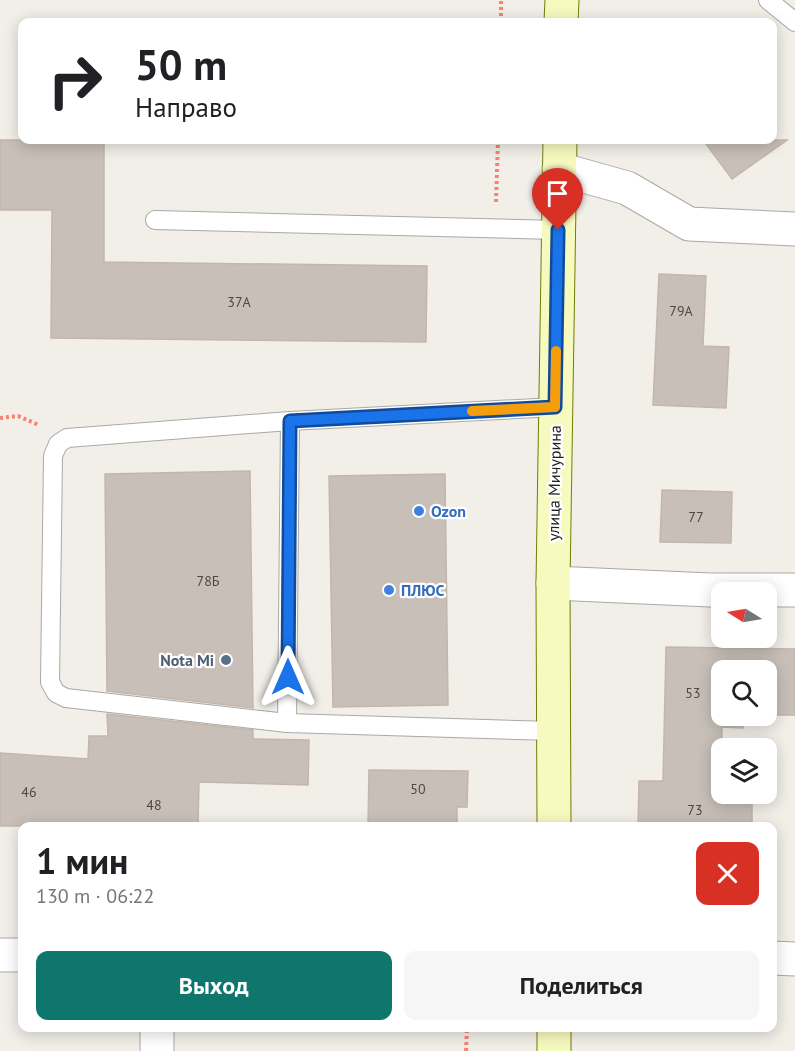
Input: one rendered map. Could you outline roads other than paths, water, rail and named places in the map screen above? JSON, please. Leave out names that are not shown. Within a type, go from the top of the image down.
[{"type":"main road","points":[[561,18],[562,0]]},
{"type":"main road","name":"улица Мичурина","points":[[554,822],[553,583],[560,154]]},
{"type":"main road","points":[[554,1032],[554,1051]]},
{"type":"street","points":[[560,154],[627,188],[689,224],[795,229]]},
{"type":"street","points":[[553,583],[710,590],[795,590]]},
{"type":"street","points":[[0,956],[18,955]]},
{"type":"street","points":[[777,958],[795,959]]},
{"type":"street","points":[[157,1032],[157,1051]]},
{"type":"lane","points":[[768,0],[795,22]]},
{"type":"lane","points":[[155,220],[558,230]]},
{"type":"lane","points":[[553,731],[287,723],[66,698],[56,693],[50,682],[52,456],[58,444],[67,438],[290,421],[555,407]]},
{"type":"lane","points":[[287,723],[290,421]]},
{"type":"place","name":"Ozon","points":[[419,511]]},
{"type":"place","name":"ПЛЮС","points":[[389,590]]},
{"type":"place","name":"Nota Mi","points":[[226,660]]}]
